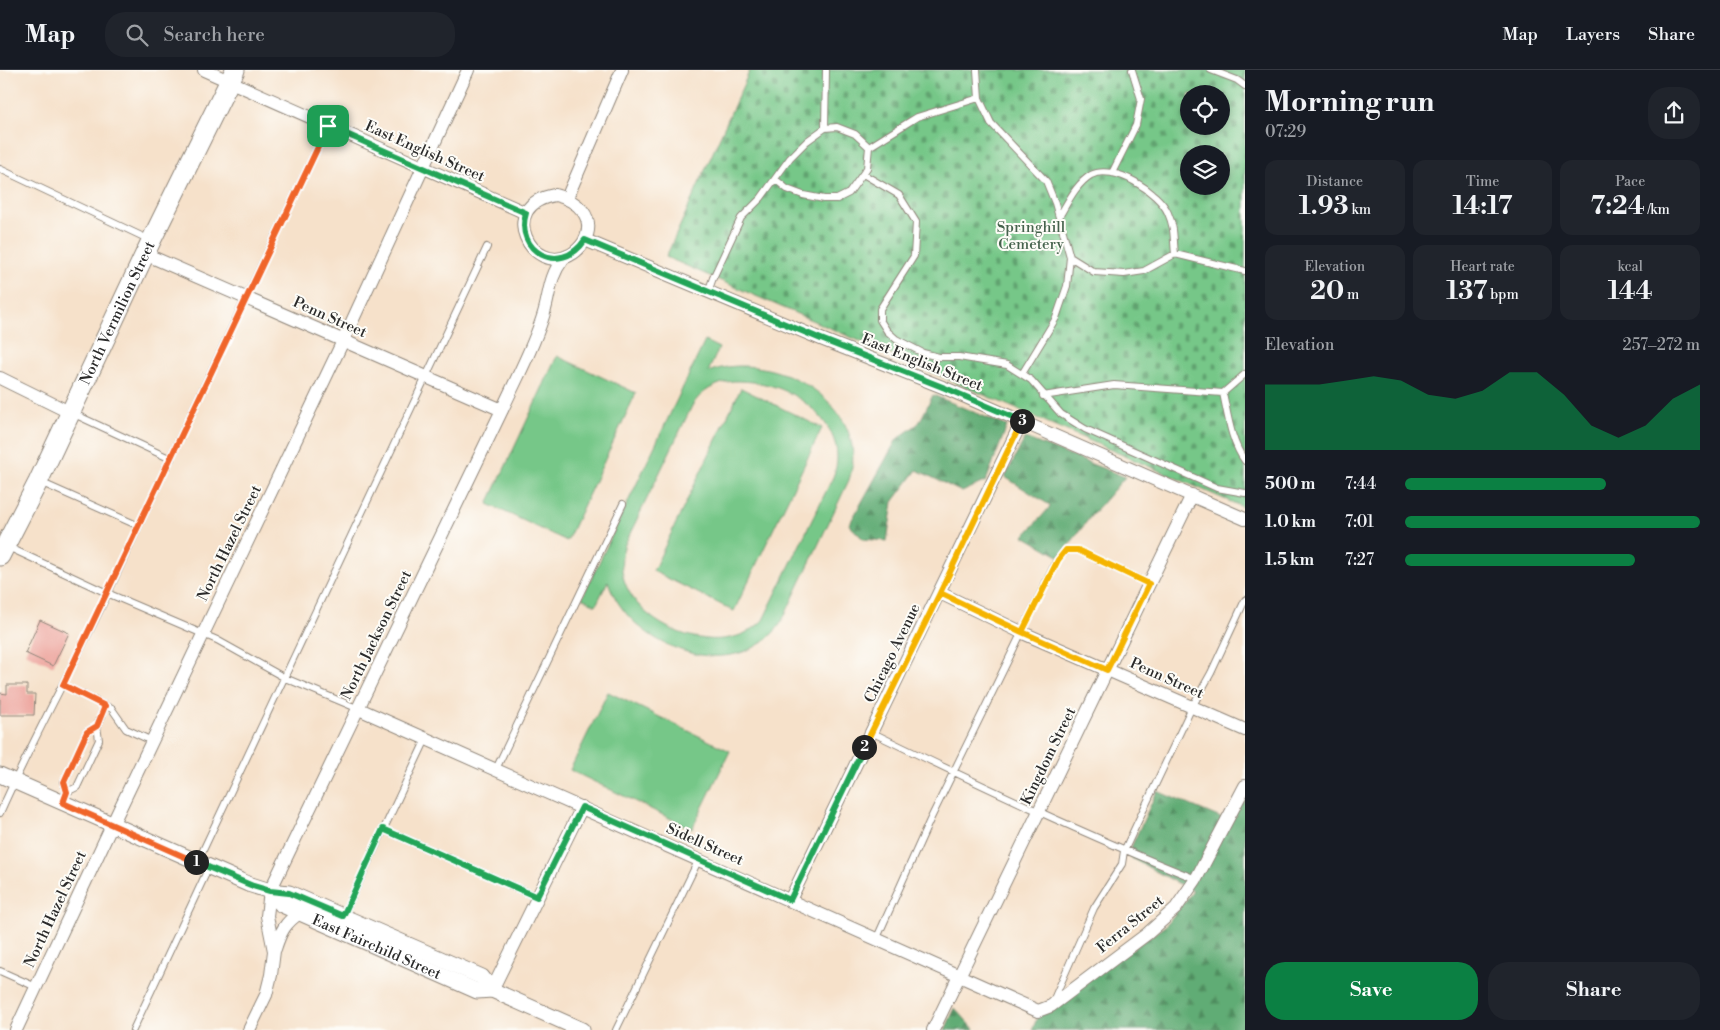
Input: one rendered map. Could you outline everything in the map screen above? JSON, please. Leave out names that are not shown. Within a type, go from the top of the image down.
[{"type":"main road","name":"North Vermilion Street","points":[[3,551],[38,482],[148,247],[232,76]]},
{"type":"street","name":"East English Street","points":[[204,70],[232,76],[328,126],[526,213]]},
{"type":"street","name":"North Hazel Street","points":[[16,1030],[343,341],[468,70]]},
{"type":"street","points":[[567,198],[622,70]]},
{"type":"street","points":[[555,195],[567,198],[578,205],[585,214],[588,225],[585,240],[579,249],[563,258],[544,256],[536,252],[528,242],[523,223],[526,213],[531,204],[542,197],[555,195]]},
{"type":"street","name":"East English Street","points":[[585,240],[821,339],[945,388],[1245,518]]},
{"type":"street","name":"Penn Street","points":[[148,247],[246,299],[502,410]]},
{"type":"street","name":"North Jackson Street","points":[[249,1030],[266,995],[271,975],[274,951],[268,916],[270,891],[502,410],[536,335],[544,313],[551,279],[563,258]]},
{"type":"street","points":[[0,378],[71,413]]},
{"type":"street","name":"Chicago Avenue","points":[[790,900],[1022,421]]},
{"type":"street","name":"Kingdom Street","points":[[933,1030],[1192,495]]},
{"type":"street","name":"Penn Street","points":[[940,593],[1022,632],[1245,730]]},
{"type":"street","name":"Sidell Street","points":[[359,709],[1038,1011]]},
{"type":"street","name":"East Fairchild Street","points":[[7,778],[65,797],[112,825],[203,865],[270,891],[289,893],[343,916],[482,977],[492,990]]},
{"type":"street","name":"Ferra Street","points":[[1038,1011],[1051,1006],[1147,934],[1176,908],[1196,879],[1245,786]]},
{"type":"street","points":[[492,990],[582,807]]},
{"type":"street","name":"East Fairchild Street","points":[[270,891],[282,905],[477,991],[492,990],[582,1030]]},
{"type":"street","points":[[274,951],[282,929],[291,918],[300,913]]},
{"type":"lane","points":[[825,128],[826,70]]},
{"type":"lane","points":[[977,70],[979,98],[991,123],[1046,181],[1059,217],[1070,257],[1066,286],[1056,318],[1022,374]]},
{"type":"lane","points":[[1112,173],[1136,125],[1140,100],[1132,70]]},
{"type":"lane","points":[[1211,70],[1237,80],[1245,86]]},
{"type":"lane","points":[[869,147],[917,117],[979,98]]},
{"type":"lane","points":[[0,812],[7,778],[63,685],[328,126]]},
{"type":"lane","points":[[708,292],[741,218],[761,198],[790,158],[816,133],[825,128],[837,127],[855,134],[869,147]]},
{"type":"lane","points":[[775,180],[787,189],[803,196],[824,200],[837,199],[849,193],[867,168],[869,147]]},
{"type":"lane","points":[[0,169],[148,247]]},
{"type":"lane","points":[[1059,217],[1076,188],[1082,182],[1093,174],[1112,173],[1130,179],[1147,188],[1167,210],[1174,228],[1175,254]]},
{"type":"lane","points":[[863,174],[899,195],[916,222],[914,256],[880,309],[880,320],[887,331],[896,339],[923,353],[939,357],[959,357],[1007,365],[1031,380],[1043,396],[1061,414],[1085,429],[1217,488],[1245,493]]},
{"type":"lane","points":[[133,1030],[285,678],[487,247]]},
{"type":"lane","points":[[1070,257],[1094,272],[1124,274],[1144,271],[1175,254],[1245,271]]},
{"type":"lane","points":[[1043,396],[1114,385],[1222,393],[1245,374]]},
{"type":"lane","points":[[1222,393],[1232,435],[1239,453],[1245,462]]},
{"type":"lane","points":[[71,413],[170,459]]},
{"type":"lane","points":[[38,482],[139,526]]},
{"type":"lane","points":[[496,769],[623,504]]},
{"type":"lane","points":[[876,940],[930,820],[1058,560],[1066,550],[1078,550],[1149,584]]},
{"type":"lane","points":[[3,551],[217,640],[285,678],[359,709]]},
{"type":"lane","points":[[1051,1006],[1094,908],[1122,864],[1124,851],[1245,600]]},
{"type":"lane","points":[[63,685],[112,709],[126,729],[152,741]]},
{"type":"lane","points":[[65,797],[76,787],[99,740],[97,726],[105,706]]},
{"type":"lane","points":[[65,797],[64,782],[87,732],[97,726]]},
{"type":"lane","points":[[871,732],[1124,851],[1196,879]]},
{"type":"lane","points":[[343,916],[426,738]]},
{"type":"lane","points":[[383,829],[537,897]]},
{"type":"lane","points":[[616,1030],[698,859]]},
{"type":"lane","points":[[0,970],[36,987]]},
{"type":"green space","name":"Springhill Cemetery","points":[[750,70],[1245,70],[1245,508],[666,257]]},
{"type":"green space","points":[[705,341],[719,348],[708,372],[733,366],[761,368],[787,375],[812,388],[832,406],[847,428],[853,453],[849,480],[781,623],[761,643],[738,654],[712,656],[685,652],[660,641],[637,625],[619,604],[608,581],[596,605],[582,598]],"holes":[[[733,381],[772,386],[800,399],[823,420],[831,433],[836,447],[837,461],[833,477],[763,620],[743,634],[718,639],[692,637],[667,627],[645,612],[629,592],[622,569],[625,544],[692,406],[704,392],[715,386]]]},
{"type":"green space","points":[[557,356],[636,393],[567,541],[488,504]]},
{"type":"green space","points":[[741,388],[822,428],[734,611],[653,571]]},
{"type":"green space","points":[[933,395],[1007,426],[986,481],[962,492],[917,470],[893,502],[887,541],[863,539],[849,525],[897,439],[919,423]]},
{"type":"green space","points":[[1025,438],[1125,477],[1091,516],[1060,557],[1024,536],[1051,506],[1005,477]]},
{"type":"green space","points":[[608,692],[730,751],[692,829],[570,770]]},
{"type":"green space","points":[[1157,791],[1223,819],[1245,798],[1245,1030],[1032,1030],[1039,1014],[1165,926],[1193,891],[1127,856]]},
{"type":"green space","points":[[955,1008],[975,1030],[945,1030]]},
{"type":"building","points":[[40,620],[69,633],[53,666],[25,653]]},
{"type":"building","points":[[7,685],[27,685],[27,694],[35,694],[34,715],[0,715],[0,693],[7,694]]},
{"type":"route","points":[[328,126],[63,685],[105,706],[97,726],[87,732],[64,782],[67,792],[63,803],[248,884],[270,891],[289,893],[343,916],[383,829],[537,897],[582,807],[790,900],[940,593],[1022,632],[1107,670],[1149,584],[1078,550],[1066,550],[1058,560],[1022,632],[985,614],[940,593],[1022,421],[585,240],[579,249],[563,258],[544,256],[536,252],[528,242],[523,223],[526,213],[328,126]]}]
